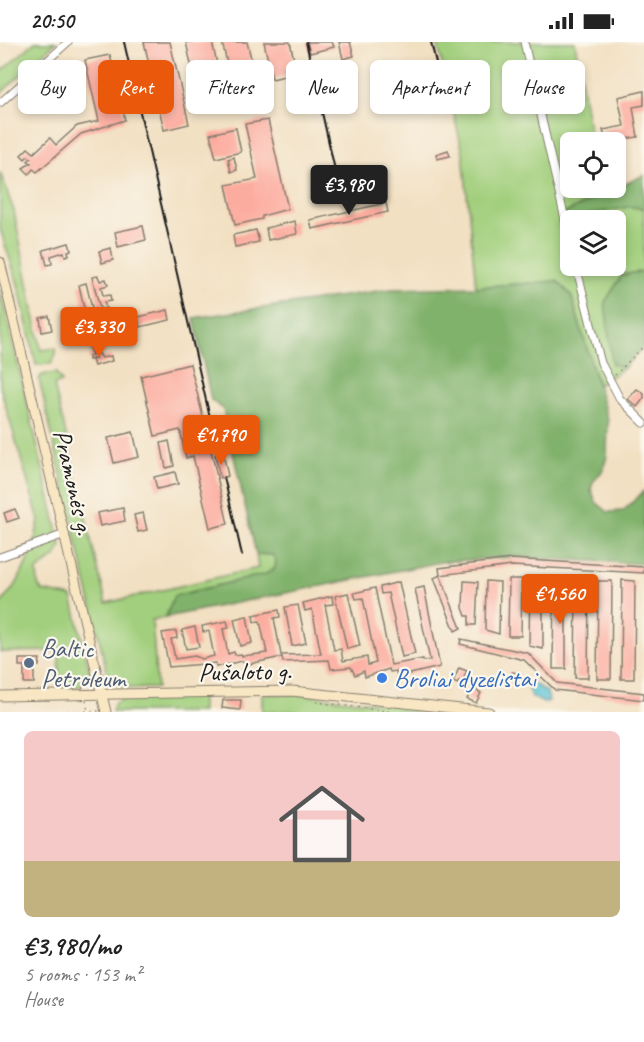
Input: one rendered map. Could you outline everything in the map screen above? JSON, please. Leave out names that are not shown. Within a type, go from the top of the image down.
[{"type":"main road","name":"Pramonės g.","points":[[0,261],[106,712]]},
{"type":"main road","name":"Pušaloto g.","points":[[0,696],[292,691],[489,712]]},
{"type":"street","points":[[0,103],[68,42]]},
{"type":"street","points":[[524,42],[563,210]]},
{"type":"street","points":[[579,276],[601,363],[608,379],[620,399],[644,423]]},
{"type":"street","points":[[0,557],[64,534]]},
{"type":"path","points":[[608,379],[644,346]]},
{"type":"path","points":[[314,702],[393,712]]},
{"type":"path","points":[[13,712],[106,712]]},
{"type":"green space","points":[[35,42],[56,42],[37,60],[18,60],[18,77],[0,94],[0,72]]},
{"type":"green space","points":[[437,42],[575,42],[578,60],[502,60],[502,114],[585,114],[585,104],[589,132],[560,132],[560,198],[595,198],[571,210],[560,210],[560,276],[626,276],[626,210],[612,210],[628,207],[644,208],[644,271],[610,335],[612,364],[624,368],[598,385],[571,295],[557,281],[476,287],[463,153],[454,114],[490,114],[490,60],[441,60]]},
{"type":"green space","points":[[0,172],[14,211],[41,350],[56,348],[56,355],[51,364],[36,365],[18,284],[0,229]]},
{"type":"green space","points":[[644,175],[644,208],[571,210],[596,198],[626,198],[626,184]]},
{"type":"green space","points":[[644,271],[644,346],[624,368],[612,364],[605,302],[621,276]]},
{"type":"green space","points":[[557,281],[571,295],[608,421],[607,456],[603,470],[593,482],[591,489],[596,502],[608,512],[623,511],[644,491],[644,564],[513,557],[441,562],[166,617],[174,596],[266,574],[275,568],[276,561],[273,555],[256,554],[223,409],[211,400],[194,318],[391,289],[476,287]]},
{"type":"green space","points":[[0,289],[61,545],[57,555],[37,571],[38,585],[42,591],[72,597],[90,673],[86,682],[74,687],[59,688],[59,651],[0,652],[0,605],[17,583],[33,549],[39,520],[0,387]]},
{"type":"green space","points":[[56,373],[62,382],[54,385],[106,603],[258,568],[256,554],[273,555],[276,561],[275,568],[266,574],[174,596],[166,617],[152,620],[157,688],[124,688],[108,677],[39,379],[42,375]]},
{"type":"green space","points":[[202,694],[202,712],[112,712],[115,703],[122,699]]},
{"type":"green space","points":[[262,694],[304,695],[459,712],[262,712]]},
{"type":"water","points":[[531,682],[547,692],[549,701],[543,703],[532,697],[527,688]]},
{"type":"building","points":[[144,42],[170,42],[189,124],[164,130],[160,114],[174,114],[174,60],[148,60]]},
{"type":"building","points":[[186,42],[212,42],[216,60],[190,60]]},
{"type":"building","points":[[222,42],[247,42],[252,60],[226,60]]},
{"type":"building","points":[[264,42],[290,42],[294,60],[286,60],[286,76],[274,79],[274,60],[268,60]]},
{"type":"building","points":[[307,42],[332,42],[334,47],[310,53]]},
{"type":"building","points":[[339,42],[350,42],[354,56],[343,59]]},
{"type":"building","points":[[110,55],[111,60],[98,60],[98,114],[124,114],[125,120],[81,134],[37,172],[33,169],[29,174],[23,168],[31,163],[28,161],[31,158],[28,156],[25,159],[21,155],[28,148],[34,153],[50,138],[56,145],[77,126],[99,121],[85,60]]},
{"type":"building","points":[[644,91],[644,105],[633,107],[638,137],[626,139],[626,132],[604,132],[603,130],[624,126],[618,97]]},
{"type":"building","points":[[268,120],[288,209],[262,216],[262,219],[235,225],[226,185],[257,179],[245,124]]},
{"type":"building","points":[[236,128],[241,152],[216,158],[210,134]]},
{"type":"building","points":[[448,150],[450,156],[437,159],[436,154]]},
{"type":"building","points":[[234,157],[237,170],[231,172],[228,159]]},
{"type":"building","points":[[386,203],[388,212],[312,229],[310,220]]},
{"type":"building","points":[[295,221],[297,234],[268,240],[266,228]]},
{"type":"building","points":[[143,226],[146,240],[118,247],[115,232]]},
{"type":"building","points":[[256,230],[259,242],[235,247],[233,235]]},
{"type":"building","points":[[69,243],[71,250],[68,251],[69,255],[65,256],[64,252],[51,256],[52,264],[47,265],[43,250]]},
{"type":"building","points":[[111,248],[113,260],[102,263],[99,251]]},
{"type":"building","points":[[98,276],[100,281],[106,279],[108,285],[101,287],[103,296],[110,295],[111,301],[104,302],[106,308],[100,309],[92,277]]},
{"type":"building","points":[[86,283],[95,320],[87,322],[79,285]]},
{"type":"building","points":[[168,310],[170,320],[140,327],[138,317]]},
{"type":"building","points":[[49,316],[52,330],[42,332],[40,318]]},
{"type":"building","points":[[75,319],[78,330],[71,331],[68,321]]},
{"type":"building","points":[[95,348],[102,358],[111,356],[112,361],[94,366],[92,360],[96,358],[89,360],[89,356],[92,355],[90,349]]},
{"type":"building","points":[[190,364],[207,433],[217,430],[220,440],[209,442],[228,524],[210,528],[193,456],[186,458],[180,430],[155,436],[141,376]]},
{"type":"building","points":[[637,389],[644,394],[644,398],[637,407],[628,399]]},
{"type":"building","points":[[133,432],[139,457],[114,463],[108,438]]},
{"type":"building","points":[[169,441],[174,466],[166,468],[161,443]]},
{"type":"building","points":[[223,453],[228,476],[220,478],[215,455]]},
{"type":"building","points":[[175,472],[178,484],[157,489],[154,477]]},
{"type":"building","points":[[123,508],[125,521],[100,526],[97,513]]},
{"type":"building","points":[[15,509],[19,518],[7,522],[4,513]]},
{"type":"building","points":[[143,513],[147,530],[138,532],[134,515]]},
{"type":"building","points":[[511,559],[644,567],[644,573],[512,566],[440,575],[439,568]]},
{"type":"building","points":[[440,575],[461,628],[455,631],[434,578]]},
{"type":"building","points":[[530,578],[543,578],[543,649],[529,646]]},
{"type":"building","points":[[509,579],[522,579],[521,636],[508,636]]},
{"type":"building","points":[[554,580],[566,580],[566,669],[553,669]]},
{"type":"building","points":[[622,580],[635,581],[634,679],[621,679]]},
{"type":"building","points":[[464,581],[478,582],[476,625],[469,625],[469,616],[466,616],[463,608]]},
{"type":"building","points":[[486,581],[500,582],[499,634],[485,630]]},
{"type":"building","points":[[598,581],[612,581],[611,679],[597,679]]},
{"type":"building","points":[[399,582],[415,654],[402,657],[388,593],[381,594],[380,587]]},
{"type":"building","points":[[576,582],[589,582],[588,678],[575,678]]},
{"type":"building","points":[[424,587],[440,667],[397,677],[396,671],[390,672],[389,669],[365,677],[364,671],[355,675],[351,667],[331,669],[329,660],[283,662],[282,657],[249,664],[242,661],[216,667],[216,663],[169,667],[162,633],[176,631],[177,638],[171,639],[175,659],[195,656],[202,659],[214,656],[209,631],[203,632],[202,626],[227,621],[229,628],[223,629],[228,654],[234,652],[235,655],[241,654],[242,656],[267,653],[260,621],[254,622],[253,615],[279,610],[280,617],[274,618],[281,655],[321,654],[312,609],[305,611],[303,603],[332,596],[333,604],[325,605],[334,650],[341,649],[343,661],[367,657],[368,665],[376,663],[363,598],[356,599],[354,593],[375,588],[391,665],[423,659],[423,661],[430,660],[415,589]]},
{"type":"building","points":[[348,593],[360,646],[347,649],[335,596]]},
{"type":"building","points":[[298,605],[306,643],[292,646],[285,607]]},
{"type":"building","points":[[247,616],[252,643],[240,646],[234,619]]},
{"type":"building","points":[[195,627],[199,647],[186,649],[182,630]]},
{"type":"building","points":[[461,639],[528,653],[557,683],[644,693],[644,700],[555,690],[524,660],[460,644]]},
{"type":"building","points":[[19,659],[40,659],[39,666],[34,666],[34,683],[24,683],[24,666],[19,666]]},
{"type":"building","points":[[459,668],[467,671],[462,682],[459,681],[458,684],[453,682]]},
{"type":"building","points":[[512,672],[517,673],[514,681],[510,679]]},
{"type":"building","points":[[473,688],[481,693],[476,703],[467,699]]},
{"type":"building","points":[[223,700],[241,700],[240,710],[222,708]]},
{"type":"railway","points":[[124,42],[213,431]]},
{"type":"railway","points":[[306,42],[342,201]]},
{"type":"railway","points":[[431,42],[435,60]]},
{"type":"railway","points":[[215,441],[219,454]]},
{"type":"railway","points":[[224,477],[242,555]]},
{"type":"place","name":"Baltic Petroleum","points":[[29,663]]},
{"type":"place","name":"Broliai dyzelistai","points":[[382,678]]}]
